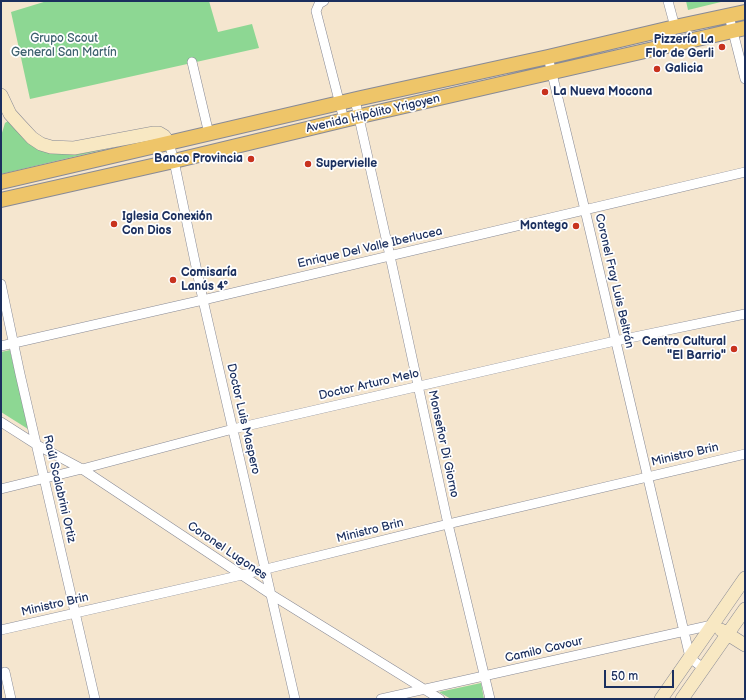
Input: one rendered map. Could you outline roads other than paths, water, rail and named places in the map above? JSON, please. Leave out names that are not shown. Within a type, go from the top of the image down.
[{"type":"main road","name":"Avenida Hipólito Yrigoyen","points":[[1,182],[340,103],[745,12]]},
{"type":"main road","name":"Avenida Hipólito Yrigoyen","points":[[1,200],[739,29]]},
{"type":"street","points":[[324,1],[319,4],[316,11],[344,120]]},
{"type":"street","points":[[668,1],[675,27]]},
{"type":"street","points":[[729,16],[739,29],[745,79]]},
{"type":"street","name":"Coronel Fray Luis Beltrán","points":[[548,57],[690,658]]},
{"type":"street","points":[[192,62],[209,134]]},
{"type":"street","points":[[1,95],[10,114],[32,138],[41,144],[51,147],[74,148],[154,133],[159,133],[164,136],[169,143]]},
{"type":"street","name":"Monseñor Di Giorno","points":[[355,100],[419,386],[448,524],[490,699]]},
{"type":"street","name":"Doctor Luis Maspero","points":[[169,143],[203,300],[295,699]]},
{"type":"street","name":"Enrique Del Valle Iberlucea","points":[[1,346],[203,300],[745,172]]},
{"type":"street","name":"Raúl Scalabrini Ortiz","points":[[1,284],[13,343],[95,699]]},
{"type":"street","name":"Doctor Arturo Melo","points":[[1,489],[233,429],[615,341],[745,314]]},
{"type":"street","name":"Coronel Lugones","points":[[1,422],[37,445],[82,469],[272,595],[440,699]]},
{"type":"street","name":"Ministro Brin","points":[[1,630],[265,570],[448,524],[745,454]]},
{"type":"street","points":[[660,699],[745,578]]},
{"type":"street","points":[[682,699],[745,609]]},
{"type":"street","points":[[712,625],[745,645]]},
{"type":"street","name":"Camilo Cavour","points":[[381,699],[712,625]]},
{"type":"street","points":[[690,658],[703,668]]},
{"type":"street","points":[[5,672],[12,699]]},
{"type":"place","name":"Pizzería La Flor de Gerli","points":[[722,47]]},
{"type":"place","name":"Galicia","points":[[657,69]]},
{"type":"place","name":"La Nueva Mocona","points":[[545,92]]},
{"type":"place","name":"Banco Provincia","points":[[251,159]]},
{"type":"place","name":"Supervielle","points":[[308,164]]},
{"type":"place","name":"Iglesia Conexión Con Dios","points":[[114,224]]},
{"type":"place","name":"Montego","points":[[576,226]]},
{"type":"place","name":"Comisaría Lanús 4°","points":[[173,280]]},
{"type":"place","name":"Centro Cultural \"El Barrio\"","points":[[734,349]]},
{"type":"park label","name":"Grupo Scout General San Martín","points":[[64,46]]}]
